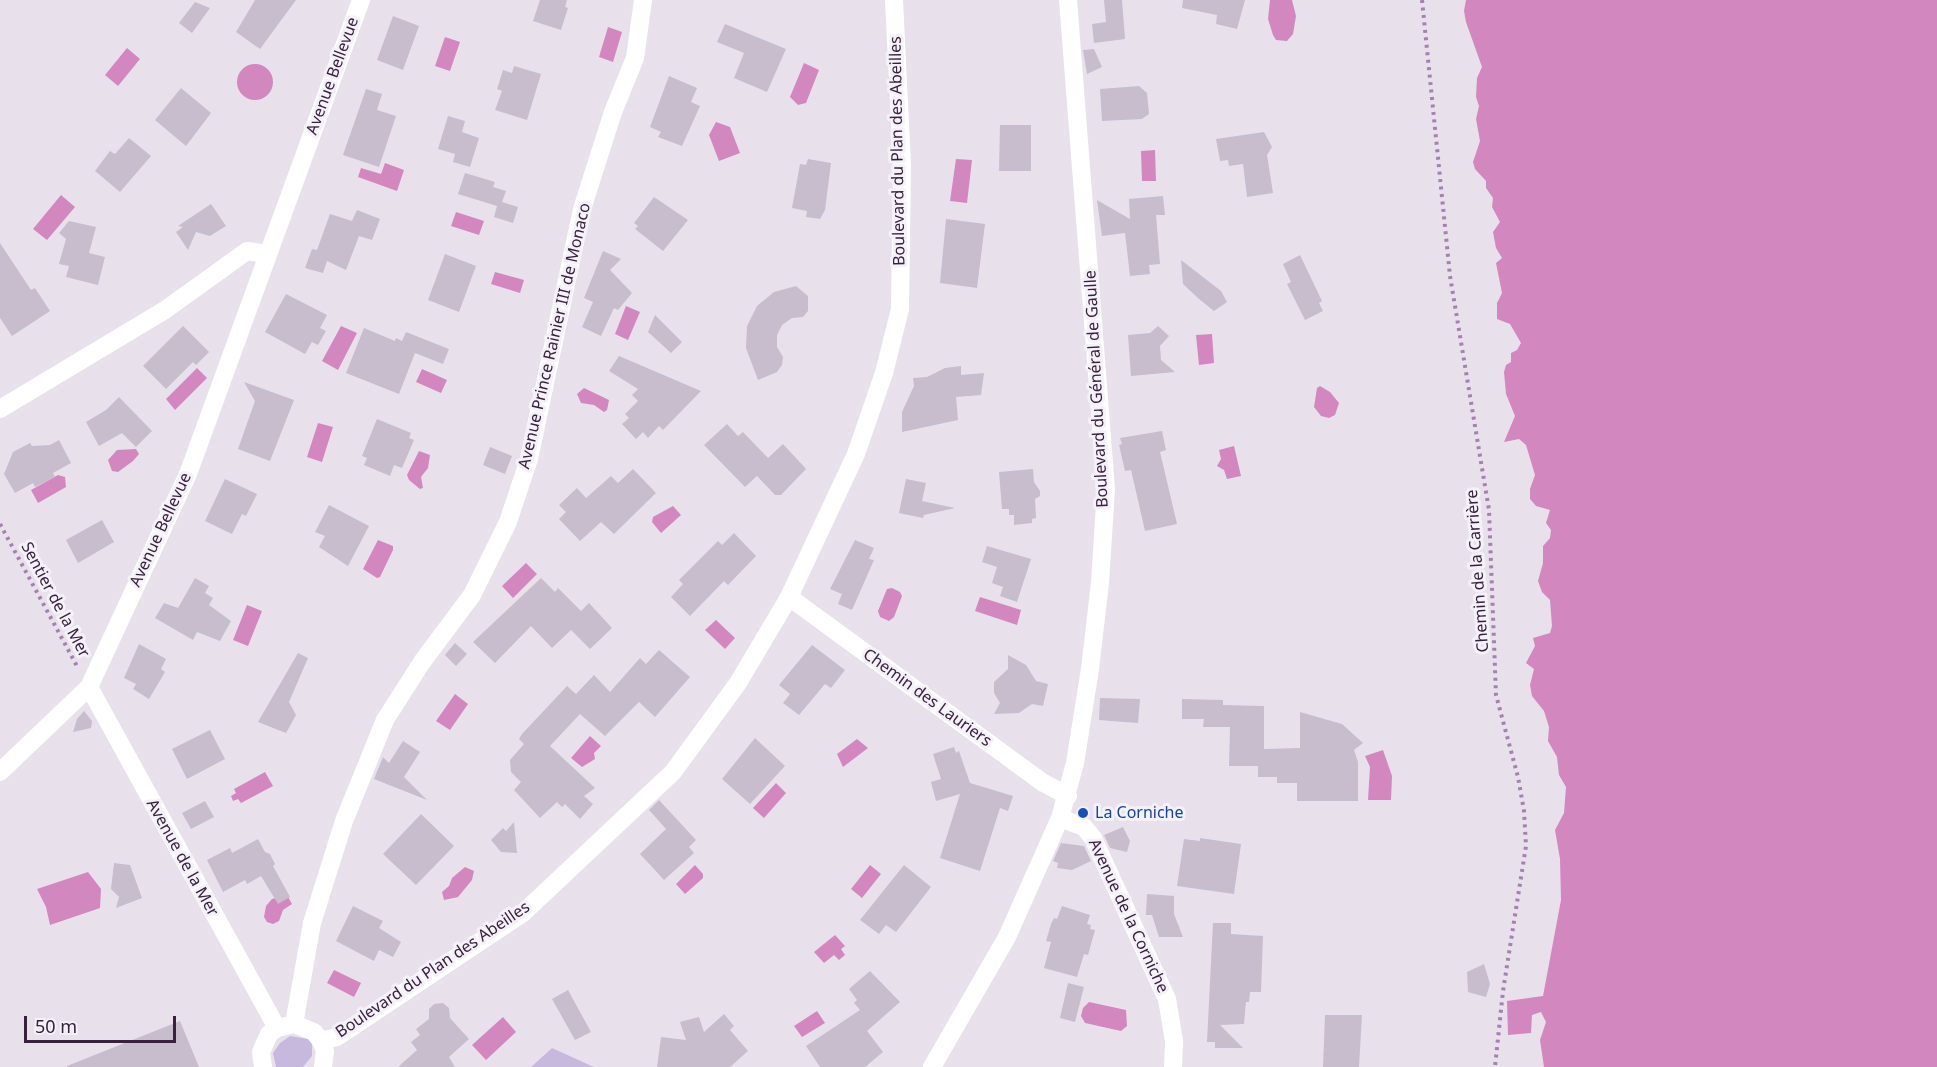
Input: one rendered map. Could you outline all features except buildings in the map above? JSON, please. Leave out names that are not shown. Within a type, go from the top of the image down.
[{"type":"street","name":"Avenue Bellevue","points":[[0,772],[88,687],[188,474],[361,0]]},
{"type":"street","name":"Avenue Prince Rainier III de Monaco","points":[[286,1026],[312,923],[344,821],[385,720],[423,662],[472,595],[508,522],[529,459],[582,209],[613,112],[635,58],[643,0]]},
{"type":"street","name":"Boulevard du Plan des Abeilles","points":[[321,1041],[337,1037],[523,913],[673,772],[738,684],[789,597],[856,454],[884,373],[900,309],[902,164],[894,0]]},
{"type":"street","name":"Boulevard du Général de Gaulle","points":[[932,1067],[1007,937],[1060,818],[1068,796],[1095,626],[1106,489],[1068,0]]},
{"type":"street","points":[[0,409],[165,310],[247,251],[268,254]]},
{"type":"street","name":"Chemin des Lauriers","points":[[789,597],[1042,782],[1068,796]]},
{"type":"street","name":"Avenue de la Mer","points":[[88,687],[286,1026]]},
{"type":"street","name":"Avenue de la Corniche","points":[[1060,818],[1084,827],[1093,838],[1167,999],[1174,1041],[1173,1067]]},
{"type":"street","points":[[263,1067],[261,1052],[264,1043],[286,1026],[314,1032],[325,1051],[323,1067]]},
{"type":"path","name":"Chemin de la Carrière","points":[[1422,0],[1450,276],[1489,510],[1496,695],[1518,777],[1524,811],[1526,846],[1503,991],[1495,1067]]},
{"type":"path","name":"Sentier de la Mer","points":[[0,524],[88,687]]},
{"type":"shaded area","points":[[1270,0],[1292,0],[1296,16],[1293,34],[1287,41],[1276,40],[1273,35],[1268,19]]},
{"type":"shaded area","points":[[1466,0],[1937,0],[1937,1067],[1544,1067],[1540,1040],[1546,1022],[1541,1012],[1532,1015],[1531,1033],[1508,1035],[1507,1001],[1543,996],[1561,900],[1560,859],[1555,830],[1564,813],[1566,787],[1559,775],[1557,757],[1548,741],[1549,727],[1544,711],[1532,696],[1530,685],[1534,669],[1526,663],[1535,646],[1533,638],[1550,633],[1552,626],[1550,600],[1542,592],[1538,581],[1543,563],[1543,546],[1550,538],[1551,530],[1546,523],[1550,510],[1536,506],[1530,499],[1530,489],[1535,475],[1526,445],[1519,439],[1504,442],[1515,416],[1506,394],[1504,372],[1506,365],[1511,362],[1511,353],[1517,350],[1521,343],[1510,324],[1497,319],[1497,303],[1502,293],[1496,263],[1502,258],[1496,248],[1493,232],[1500,222],[1492,207],[1493,198],[1486,188],[1486,181],[1475,169],[1473,162],[1480,141],[1476,119],[1479,106],[1476,97],[1477,78],[1482,67],[1466,22],[1464,11]]},
{"type":"shaded area","points":[[608,27],[622,32],[613,62],[599,57]]},
{"type":"shaded area","points":[[445,37],[460,42],[450,71],[435,66]]},
{"type":"shaded area","points":[[127,48],[140,59],[118,86],[105,75]]},
{"type":"shaded area","points":[[804,63],[819,70],[806,103],[798,105],[790,97]]},
{"type":"shaded area","points":[[255,64],[268,69],[273,82],[268,95],[255,100],[242,95],[237,82],[242,69]]},
{"type":"shaded area","points":[[716,122],[730,127],[740,153],[719,161],[709,135]]},
{"type":"shaded area","points":[[1155,150],[1156,181],[1142,181],[1141,151]]},
{"type":"shaded area","points":[[956,159],[972,160],[967,203],[950,201]]},
{"type":"shaded area","points":[[385,163],[404,170],[397,191],[358,177],[361,168],[381,174]]},
{"type":"shaded area","points":[[61,195],[75,207],[47,240],[33,229]]},
{"type":"shaded area","points":[[456,212],[484,221],[479,235],[451,226]]},
{"type":"shaded area","points":[[495,272],[524,280],[520,293],[491,284]]},
{"type":"shaded area","points":[[626,306],[640,312],[628,340],[615,334]]},
{"type":"shaded area","points":[[341,326],[357,333],[338,370],[322,361]]},
{"type":"shaded area","points":[[1212,334],[1214,363],[1199,365],[1196,335]]},
{"type":"shaded area","points":[[197,368],[207,378],[175,410],[166,399]]},
{"type":"shaded area","points":[[422,369],[447,380],[441,393],[416,382]]},
{"type":"shaded area","points":[[1320,386],[1330,392],[1339,403],[1335,415],[1329,418],[1321,416],[1314,407],[1317,388]]},
{"type":"shaded area","points":[[584,388],[609,400],[607,410],[604,412],[594,405],[581,403],[577,394]]},
{"type":"shaded area","points":[[318,423],[333,427],[322,462],[307,457]]},
{"type":"shaded area","points":[[1234,446],[1241,476],[1227,479],[1224,470],[1217,466],[1221,459],[1219,450]]},
{"type":"shaded area","points":[[136,449],[139,454],[133,461],[118,472],[112,471],[108,460],[117,450]]},
{"type":"shaded area","points":[[419,451],[430,455],[428,468],[421,477],[423,488],[420,489],[409,480],[407,475]]},
{"type":"shaded area","points":[[58,475],[65,477],[66,487],[38,503],[31,490]]},
{"type":"shaded area","points":[[673,506],[681,515],[661,533],[652,522],[653,517]]},
{"type":"shaded area","points":[[378,540],[393,546],[393,550],[380,577],[377,578],[363,569]]},
{"type":"shaded area","points":[[526,563],[537,574],[513,598],[502,586]]},
{"type":"shaded area","points":[[892,588],[900,592],[902,596],[894,617],[889,621],[880,617],[878,611],[887,589]]},
{"type":"shaded area","points":[[980,597],[1021,610],[1017,625],[975,611]]},
{"type":"shaded area","points":[[247,605],[262,611],[248,646],[233,640]]},
{"type":"shaded area","points":[[716,620],[735,638],[725,649],[705,630]]},
{"type":"shaded area","points":[[455,694],[468,704],[450,730],[436,721]]},
{"type":"shaded area","points":[[590,736],[601,746],[594,753],[595,759],[582,767],[571,758]]},
{"type":"shaded area","points":[[857,739],[868,748],[843,767],[837,754]]},
{"type":"shaded area","points":[[1383,750],[1392,776],[1391,800],[1368,800],[1370,767],[1365,756]]},
{"type":"shaded area","points":[[265,772],[273,786],[241,803],[238,799],[233,801],[231,796],[236,793],[234,789]]},
{"type":"shaded area","points":[[776,783],[786,793],[764,818],[753,808]]},
{"type":"shaded area","points":[[695,865],[703,874],[703,878],[685,894],[676,884]]},
{"type":"shaded area","points":[[870,865],[881,874],[862,898],[851,889]]},
{"type":"shaded area","points":[[465,867],[474,871],[472,880],[458,897],[444,900],[442,892],[449,886],[452,878]]},
{"type":"shaded area","points":[[88,872],[101,889],[100,908],[50,925],[46,907],[37,889]]},
{"type":"shaded area","points":[[287,895],[292,904],[283,910],[279,921],[273,924],[267,922],[264,917],[266,906],[272,899]]},
{"type":"shaded area","points":[[835,935],[845,946],[841,949],[845,955],[839,960],[834,955],[824,963],[814,952]]},
{"type":"shaded area","points":[[334,970],[361,983],[354,997],[327,983]]},
{"type":"shaded area","points":[[1089,1002],[1126,1010],[1127,1026],[1121,1031],[1085,1023],[1081,1016],[1083,1008]]},
{"type":"shaded area","points":[[817,1011],[825,1023],[802,1037],[794,1026]]},
{"type":"shaded area","points":[[503,1017],[516,1032],[486,1060],[472,1045]]},
{"type":"shaded area","points":[[290,1036],[308,1039],[312,1044],[312,1056],[303,1067],[276,1067],[273,1053],[280,1043]]},
{"type":"shaded area","points":[[552,1048],[594,1067],[531,1067]]},
{"type":"place","name":"La Corniche","points":[[1083,813]]}]
